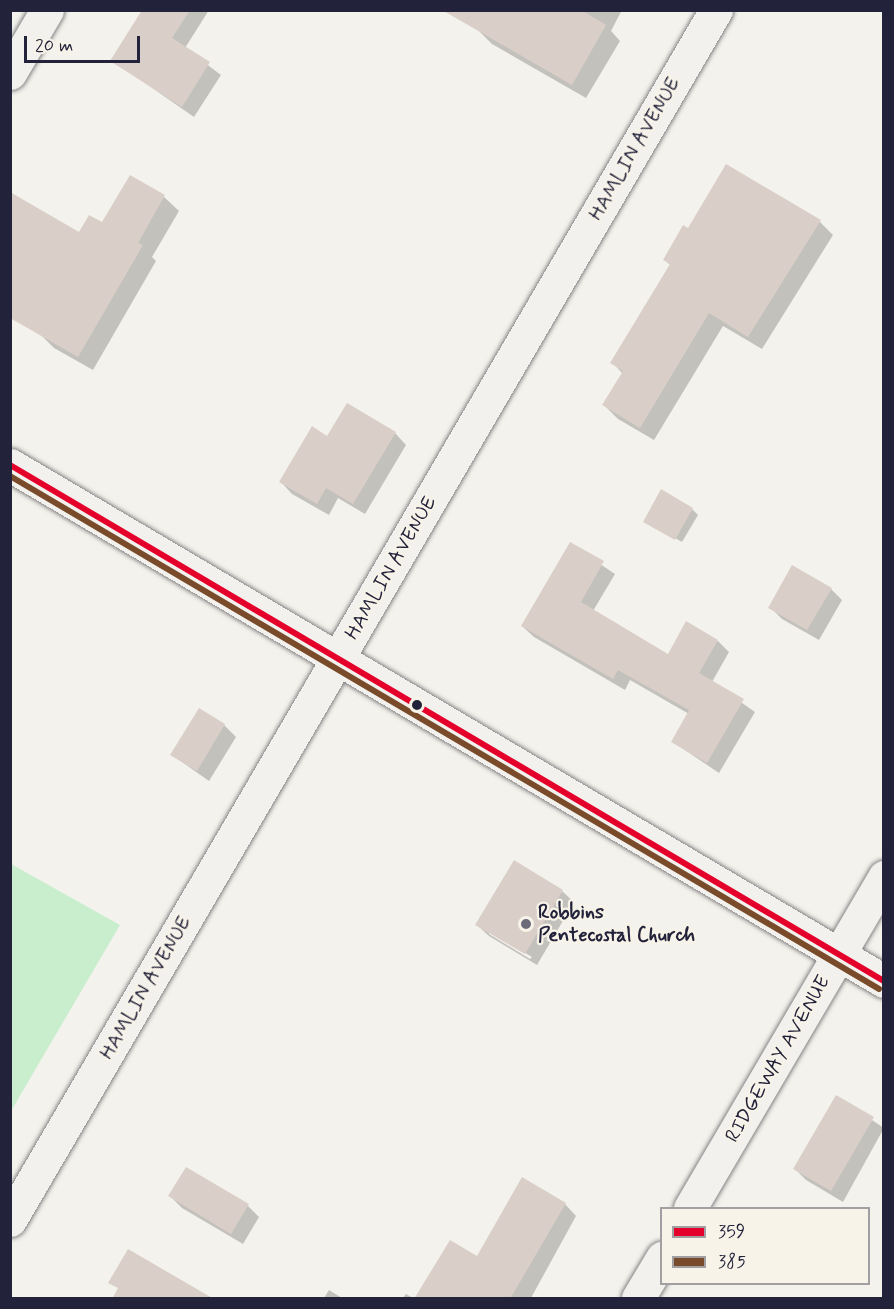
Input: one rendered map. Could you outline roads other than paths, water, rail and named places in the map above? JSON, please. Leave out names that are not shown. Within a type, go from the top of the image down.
[{"type":"street","points":[[10,73],[47,10]]},
{"type":"street","name":"HAMLIN AVENUE","points":[[10,1220],[716,10]]},
{"type":"street","points":[[10,465],[884,981]]},
{"type":"street","name":"RIDGEWAY AVENUE","points":[[691,1207],[884,877]]},
{"type":"street","points":[[638,1299],[660,1261]]},
{"type":"place","name":"Robbins Pentecostal Church","points":[[526,924]]}]
